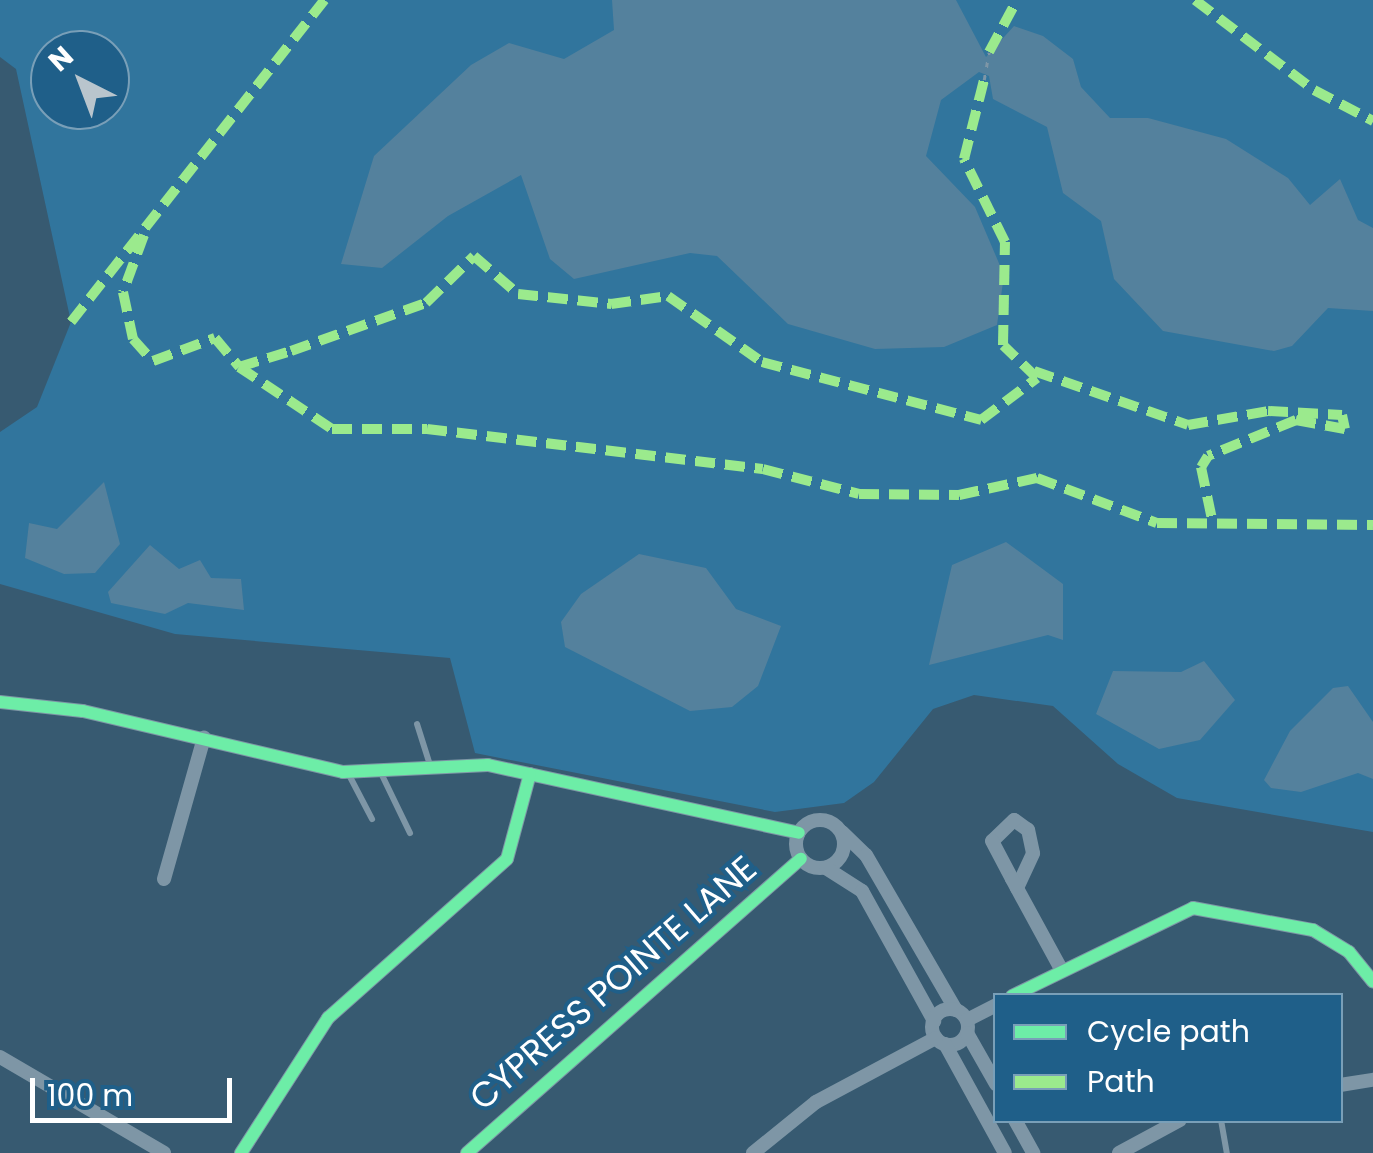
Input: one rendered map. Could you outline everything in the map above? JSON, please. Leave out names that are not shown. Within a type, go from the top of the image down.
[{"type":"street","points":[[0,702],[204,738],[348,772],[430,765],[530,774],[799,833],[816,820],[842,832],[866,855],[964,1021],[993,1078]]},
{"type":"street","points":[[164,879],[204,738]]},
{"type":"street","points":[[240,1153],[328,1018],[507,859],[530,774]]},
{"type":"street","points":[[826,868],[841,858],[842,832]]},
{"type":"street","points":[[799,833],[801,859],[826,868],[862,891],[934,1021],[940,1041],[1005,1153]]},
{"type":"street","name":"CYPRESS POINTE LANE","points":[[467,1153],[801,859]]},
{"type":"street","points":[[1018,888],[1061,969]]},
{"type":"street","points":[[1017,993],[1171,912],[1202,908],[1322,934],[1373,982]]},
{"type":"street","points":[[753,1153],[816,1102],[940,1041],[964,1021],[993,1006]]},
{"type":"street","points":[[934,1021],[964,1021]]},
{"type":"street","points":[[0,1057],[164,1153]]},
{"type":"street","points":[[1343,1085],[1373,1080]]},
{"type":"street","points":[[1017,1123],[1033,1153]]},
{"type":"street","points":[[1119,1153],[1174,1123]]},
{"type":"lane","points":[[417,724],[430,765]]},
{"type":"lane","points":[[379,770],[410,833]]},
{"type":"lane","points":[[348,772],[372,819]]},
{"type":"lane","points":[[1222,1123],[1227,1153]]},
{"type":"path","points":[[984,80],[989,52]]},
{"type":"shaded area","points":[[0,0],[1373,0],[1373,832],[1177,798],[1118,764],[1053,706],[974,695],[933,709],[874,782],[844,803],[775,812],[475,753],[450,658],[175,634],[0,584],[0,432],[37,407],[71,322],[16,69],[0,57]]},
{"type":"shaded area","points":[[612,0],[956,0],[986,57],[1014,26],[1043,36],[1073,59],[1081,87],[1110,118],[1148,118],[1226,139],[1288,178],[1310,205],[1340,179],[1358,220],[1373,228],[1373,311],[1328,308],[1292,346],[1274,351],[1163,331],[1114,279],[1101,221],[1063,193],[1047,127],[993,99],[989,76],[979,72],[941,100],[926,156],[975,207],[1004,275],[997,325],[944,347],[875,349],[788,324],[717,256],[690,253],[574,279],[550,259],[521,175],[448,216],[382,268],[341,264],[374,156],[471,65],[509,43],[564,59],[614,30]]},
{"type":"shaded area","points":[[104,482],[120,544],[95,573],[64,574],[25,558],[29,523],[57,529]]},
{"type":"shaded area","points":[[1006,542],[1063,584],[1063,640],[1048,635],[929,665],[952,565]]},
{"type":"shaded area","points":[[150,545],[179,569],[200,560],[211,578],[241,579],[244,610],[188,603],[165,614],[111,603],[108,592]]},
{"type":"shaded area","points":[[639,554],[706,568],[736,609],[781,626],[758,686],[732,707],[690,711],[565,647],[561,622],[581,594]]},
{"type":"shaded area","points":[[1204,661],[1235,700],[1200,740],[1159,749],[1096,714],[1113,671],[1181,672]]},
{"type":"shaded area","points":[[1348,686],[1373,722],[1373,779],[1358,773],[1301,792],[1271,788],[1264,780],[1290,731],[1333,688]]},
{"type":"marked path","points":[[71,322],[324,0]]},
{"type":"marked path","points":[[989,52],[1017,0]]},
{"type":"marked path","points":[[1195,0],[1314,90],[1373,121]]},
{"type":"marked path","points":[[144,235],[123,292],[133,339],[153,361],[215,338],[239,367],[291,351],[426,303],[474,256],[518,294],[611,304],[668,296],[762,362],[981,420],[1037,378],[1003,345],[1005,242],[964,159],[984,80]]},
{"type":"marked path","points":[[239,367],[332,429],[427,429],[763,469],[859,494],[959,495],[1037,478],[1157,523],[1373,525]]},
{"type":"marked path","points":[[1034,371],[1188,425],[1268,411],[1342,415],[1345,429],[1296,420],[1208,456],[1201,467],[1212,519]]},
{"type":"cycle path","points":[[0,702],[83,711],[343,772],[488,765],[799,833]]},
{"type":"cycle path","points":[[241,1153],[328,1018],[507,859],[530,774]]},
{"type":"cycle path","points":[[467,1153],[801,859]]},
{"type":"cycle path","points":[[1018,993],[1193,908],[1313,930],[1349,952],[1373,982]]}]
